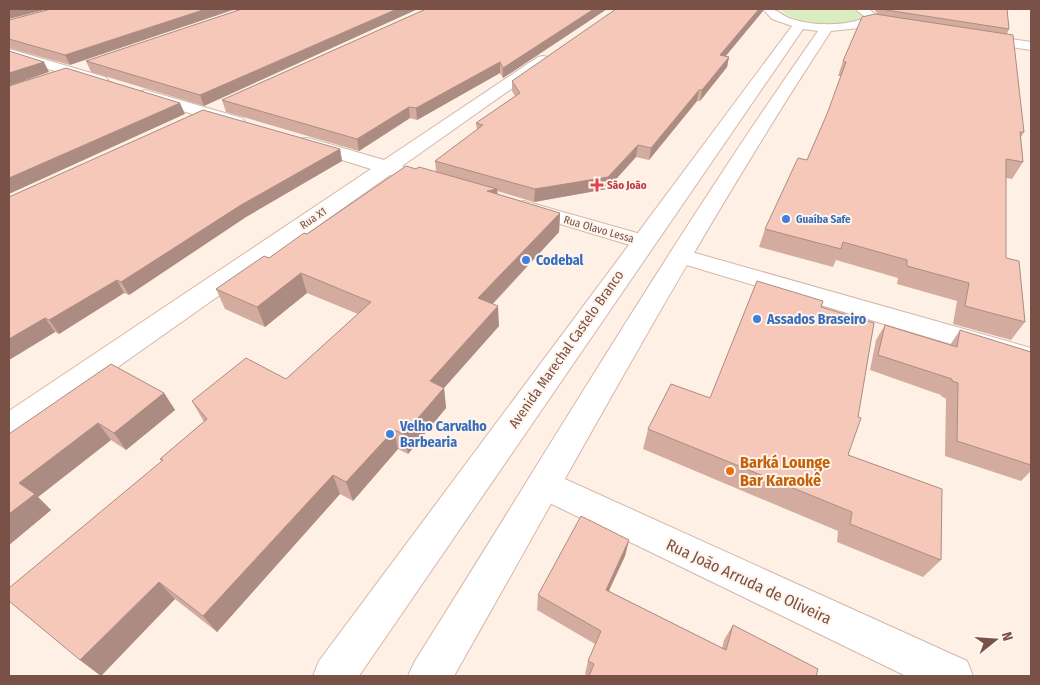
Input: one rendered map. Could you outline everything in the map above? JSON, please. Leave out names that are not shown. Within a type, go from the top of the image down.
[{"type":"main road","points":[[770,9],[777,16],[800,24],[827,27],[853,26],[872,17]]},
{"type":"main road","name":"Avenida Marechal Castelo Branco","points":[[334,676],[800,24]]},
{"type":"main road","points":[[430,676],[666,278],[764,120],[827,27]]},
{"type":"main road","points":[[1031,39],[965,33],[1031,46]]},
{"type":"main road","name":"Rua X1","points":[[9,427],[560,48]]},
{"type":"main road","points":[[9,53],[250,127]]},
{"type":"main road","points":[[45,81],[90,65]]},
{"type":"main road","points":[[186,121],[222,105]]},
{"type":"main road","points":[[287,137],[416,176]]},
{"type":"main road","name":"Rua Olavo Lessa","points":[[501,200],[643,242]]},
{"type":"main road","points":[[681,256],[1031,358]]},
{"type":"main road","name":"Rua João Arruda de Oliveira","points":[[545,485],[952,676]]},
{"type":"green space","points":[[781,9],[854,9],[863,16],[863,19],[845,24],[820,24],[796,19],[787,15]]},
{"type":"building","points":[[51,9],[206,9],[65,55],[9,39],[9,20]]},
{"type":"building","points":[[242,9],[397,9],[200,95],[86,61]]},
{"type":"building","points":[[426,9],[594,9],[503,68],[500,62],[416,108],[409,107],[357,139],[222,100]]},
{"type":"building","points":[[616,9],[759,9],[720,55],[729,57],[651,148],[638,145],[608,177],[535,189],[435,161],[483,125],[476,123],[520,93],[512,81]]},
{"type":"building","points":[[880,9],[1007,9],[1009,29]]},
{"type":"building","points":[[875,14],[1013,35],[1024,132],[1020,132],[1023,162],[1006,159],[1006,258],[1019,261],[1025,322],[965,306],[969,283],[907,266],[907,260],[843,242],[841,249],[765,229],[798,158],[807,160],[827,114],[846,62],[843,61],[862,17]]},
{"type":"building","points":[[9,51],[44,62],[9,73]]},
{"type":"building","points":[[66,68],[180,103],[9,178],[9,86]]},
{"type":"building","points":[[203,110],[340,149],[241,205],[121,282],[117,280],[49,320],[45,318],[9,339],[9,197]]},
{"type":"building","points":[[406,166],[416,169],[419,167],[497,189],[487,191],[560,213],[478,298],[498,306],[430,381],[444,388],[404,434],[394,430],[346,482],[333,475],[203,616],[159,582],[80,660],[9,601],[9,588],[163,460],[160,459],[207,419],[192,401],[246,358],[286,379],[371,302],[301,273],[257,307],[216,289],[264,256],[269,258],[304,233],[307,234]]},
{"type":"building","points":[[757,281],[823,301],[821,307],[874,323],[858,417],[861,418],[848,455],[942,489],[941,560],[850,524],[852,512],[648,429],[671,384],[710,398]]},
{"type":"building","points":[[885,325],[957,347],[960,330],[1031,352],[1031,465],[957,441],[958,383],[952,381],[952,379],[878,355]]},
{"type":"building","points":[[111,364],[164,393],[114,433],[98,423],[19,483],[35,494],[9,514],[9,434]]},
{"type":"building","points":[[581,516],[629,540],[606,590],[726,650],[733,625],[818,669],[816,676],[589,676],[594,664],[588,661],[601,631],[538,595]]},
{"type":"place","name":"São João","points":[[597,185]]},
{"type":"place","name":"Guaíba Safe","points":[[786,219]]},
{"type":"place","name":"Codebal","points":[[526,260]]},
{"type":"place","name":"Assados Braseiro","points":[[757,319]]},
{"type":"place","name":"Velho Carvalho Barbearia","points":[[390,434]]},
{"type":"place","name":"Barká Lounge Bar Karaokê","points":[[730,471]]}]
